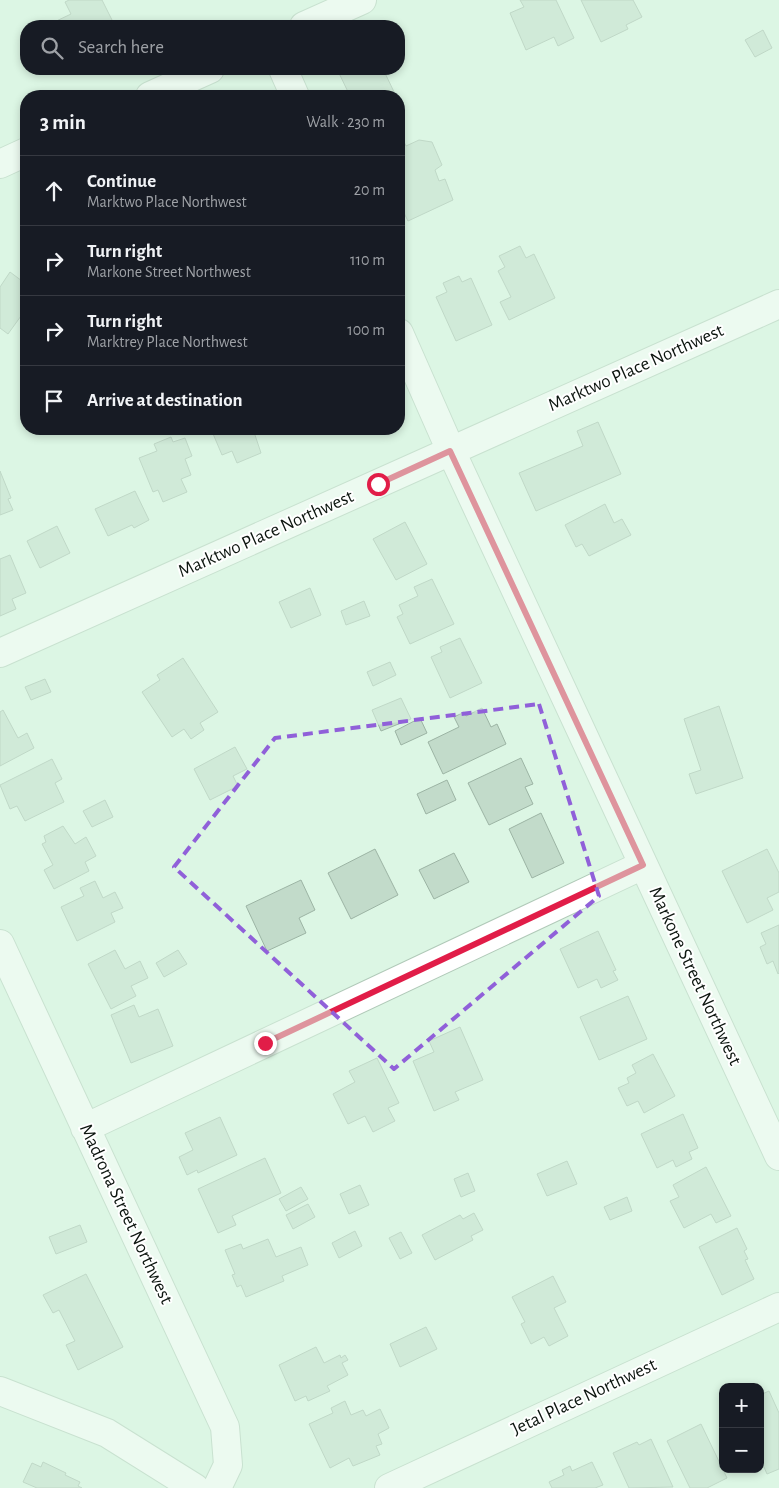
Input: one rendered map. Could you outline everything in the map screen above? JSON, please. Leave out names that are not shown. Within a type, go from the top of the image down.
[{"type":"street","points":[[317,20],[362,0]]},
{"type":"street","points":[[163,90],[197,75]]},
{"type":"street","points":[[286,75],[292,90]]},
{"type":"street","points":[[0,164],[20,155]]},
{"type":"street","name":"Marktwo Place Northwest","points":[[0,653],[779,304]]},
{"type":"street","name":"Markone Street Northwest","points":[[405,347],[450,451],[779,1156]]},
{"type":"street","points":[[85,1128],[643,865]]},
{"type":"street","name":"Madrona Street Northwest","points":[[0,944],[225,1427],[228,1465],[217,1488]]},
{"type":"street","name":"Jetal Place Northwest","points":[[389,1488],[779,1307]]},
{"type":"street","points":[[0,1391],[107,1433],[195,1488]]},
{"type":"highlighted area","points":[[539,704],[599,896],[394,1069],[174,867],[275,738]]},
{"type":"building","points":[[69,0],[102,0],[112,20],[58,20],[71,14],[65,2]]},
{"type":"building","points":[[520,0],[556,0],[574,38],[558,46],[554,37],[526,50],[510,13],[524,7]]},
{"type":"building","points":[[581,0],[633,0],[642,17],[626,25],[628,29],[601,42]]},
{"type":"building","points":[[763,30],[772,48],[755,57],[745,40]]},
{"type":"building","points":[[340,75],[386,75],[393,90],[347,90]]},
{"type":"building","points":[[419,140],[432,142],[442,165],[435,170],[439,181],[445,179],[453,200],[408,221],[405,215],[405,144],[406,146]]},
{"type":"building","points":[[520,246],[526,258],[534,254],[555,298],[509,320],[500,302],[511,297],[498,271],[505,267],[499,256]]},
{"type":"building","points":[[10,272],[20,280],[20,317],[8,334],[0,328],[0,287]]},
{"type":"building","points":[[459,276],[462,282],[471,278],[492,325],[456,341],[436,297],[447,292],[443,283]]},
{"type":"building","points":[[598,422],[621,474],[536,511],[519,473],[583,446],[577,431]]},
{"type":"building","points":[[214,435],[255,435],[261,453],[237,463],[232,451],[222,455]]},
{"type":"building","points":[[171,437],[173,442],[185,438],[192,456],[185,459],[191,475],[181,479],[187,492],[163,502],[158,490],[153,492],[139,458],[157,451],[154,444]]},
{"type":"building","points":[[0,471],[11,498],[8,499],[13,510],[0,515]]},
{"type":"building","points":[[135,491],[149,520],[134,528],[132,525],[108,536],[95,509]]},
{"type":"building","points":[[605,504],[614,523],[622,519],[631,535],[589,556],[582,544],[576,547],[565,525]]},
{"type":"building","points":[[405,522],[427,564],[396,580],[373,539]]},
{"type":"building","points":[[57,526],[70,553],[40,568],[27,541]]},
{"type":"building","points":[[10,555],[26,593],[12,599],[16,609],[0,616],[0,559]]},
{"type":"building","points":[[432,579],[454,624],[410,644],[397,617],[403,614],[399,605],[418,596],[414,587]]},
{"type":"building","points":[[310,588],[321,615],[291,628],[279,602]]},
{"type":"building","points":[[364,601],[370,616],[346,625],[341,611]]},
{"type":"building","points":[[460,638],[482,683],[450,698],[431,657],[442,652],[440,647]]},
{"type":"building","points":[[183,658],[218,712],[200,723],[204,730],[191,739],[184,729],[172,737],[142,692],[160,680],[157,675]]},
{"type":"building","points":[[390,662],[396,675],[373,686],[367,672]]},
{"type":"building","points":[[45,679],[51,692],[31,700],[25,687]]},
{"type":"building","points":[[401,698],[411,719],[381,731],[372,710]]},
{"type":"building","points":[[719,706],[743,778],[696,794],[689,774],[701,770],[684,719]]},
{"type":"building","points":[[482,708],[491,727],[497,724],[506,744],[443,774],[428,742],[459,727],[454,717],[464,712],[466,716]]},
{"type":"building","points":[[3,710],[18,738],[27,733],[34,748],[0,766],[0,712]]},
{"type":"building","points":[[420,718],[427,733],[401,745],[395,731]]},
{"type":"building","points":[[235,747],[247,769],[233,776],[238,786],[210,800],[194,769]]},
{"type":"building","points":[[521,758],[533,784],[525,787],[533,804],[489,825],[468,783]]},
{"type":"building","points":[[52,759],[62,779],[55,783],[64,802],[25,821],[17,806],[10,809],[0,785]]},
{"type":"building","points":[[447,780],[456,800],[426,814],[417,794]]},
{"type":"building","points":[[105,800],[113,817],[92,827],[83,811]]},
{"type":"building","points":[[541,813],[564,863],[532,878],[509,829]]},
{"type":"building","points":[[63,826],[75,844],[86,837],[96,856],[85,862],[89,871],[54,889],[44,870],[53,865],[42,844],[46,842],[44,836]]},
{"type":"building","points":[[375,849],[398,895],[351,919],[328,873]]},
{"type":"building","points":[[767,849],[779,873],[779,892],[767,898],[773,910],[747,923],[722,871]]},
{"type":"building","points":[[454,853],[469,882],[434,899],[419,870]]},
{"type":"building","points":[[301,880],[315,910],[299,918],[306,933],[267,951],[246,906]]},
{"type":"building","points":[[95,881],[103,898],[115,892],[123,908],[111,913],[115,922],[77,941],[61,907],[84,896],[80,888]]},
{"type":"building","points":[[779,925],[778,974],[773,961],[767,964],[760,947],[766,944],[761,933]]},
{"type":"building","points":[[598,931],[616,970],[613,971],[618,980],[601,988],[597,979],[578,988],[560,949]]},
{"type":"building","points":[[115,950],[125,969],[140,961],[148,978],[131,986],[136,996],[111,1009],[88,964]]},
{"type":"building","points":[[178,950],[187,964],[164,977],[156,963]]},
{"type":"building","points":[[628,996],[647,1039],[599,1060],[580,1017]]},
{"type":"building","points":[[134,1005],[139,1017],[158,1009],[173,1046],[131,1063],[111,1015]]},
{"type":"building","points":[[460,1027],[483,1080],[455,1092],[459,1100],[434,1111],[413,1061],[434,1052],[429,1041]]},
{"type":"building","points":[[653,1054],[675,1096],[644,1113],[638,1101],[627,1106],[618,1088],[629,1083],[627,1078],[636,1073],[632,1065]]},
{"type":"building","points":[[377,1058],[399,1103],[388,1108],[395,1121],[373,1132],[365,1116],[348,1124],[333,1094],[355,1082],[349,1071]]},
{"type":"building","points":[[683,1114],[698,1148],[689,1152],[692,1159],[676,1167],[673,1160],[657,1168],[641,1134]]},
{"type":"building","points":[[220,1117],[237,1155],[198,1173],[197,1170],[187,1175],[179,1157],[193,1150],[185,1133]]},
{"type":"building","points":[[265,1158],[281,1193],[232,1216],[236,1225],[218,1233],[198,1189]]},
{"type":"building","points":[[567,1161],[577,1184],[547,1196],[537,1174]]},
{"type":"building","points":[[706,1167],[731,1216],[716,1223],[711,1214],[684,1228],[670,1201],[679,1197],[673,1185]]},
{"type":"building","points":[[468,1173],[475,1191],[461,1197],[454,1179]]},
{"type":"building","points":[[360,1185],[369,1205],[349,1214],[340,1194]]},
{"type":"building","points":[[301,1187],[308,1199],[286,1211],[279,1199]]},
{"type":"building","points":[[627,1197],[632,1211],[610,1220],[604,1207]]},
{"type":"building","points":[[308,1204],[315,1217],[293,1229],[286,1215]]},
{"type":"building","points":[[474,1213],[483,1230],[471,1236],[473,1240],[435,1260],[422,1235],[460,1215],[463,1219]]},
{"type":"building","points":[[80,1225],[87,1242],[56,1254],[49,1237]]},
{"type":"building","points":[[737,1228],[747,1249],[744,1251],[748,1259],[745,1260],[754,1279],[722,1295],[699,1247]]},
{"type":"building","points":[[355,1231],[362,1246],[339,1258],[332,1243]]},
{"type":"building","points":[[401,1232],[412,1253],[400,1259],[389,1238]]},
{"type":"building","points":[[268,1239],[276,1257],[301,1247],[308,1265],[282,1276],[284,1281],[246,1297],[241,1285],[237,1287],[232,1275],[235,1274],[225,1250],[241,1244],[243,1249]]},
{"type":"building","points":[[86,1274],[123,1347],[78,1370],[66,1345],[75,1341],[59,1310],[53,1313],[43,1295]]},
{"type":"building","points":[[553,1276],[566,1302],[554,1308],[568,1336],[549,1346],[544,1337],[531,1344],[521,1324],[525,1322],[512,1297]]},
{"type":"building","points":[[426,1327],[437,1349],[400,1367],[390,1344]]},
{"type":"building","points":[[316,1347],[324,1363],[340,1355],[341,1358],[345,1355],[348,1360],[342,1363],[348,1375],[327,1386],[330,1391],[308,1401],[306,1396],[295,1401],[279,1365]]},
{"type":"building","points":[[769,1391],[779,1413],[779,1469],[767,1474],[764,1467],[764,1393]]},
{"type":"building","points":[[345,1401],[351,1415],[363,1410],[366,1416],[380,1409],[389,1428],[378,1434],[382,1444],[376,1446],[380,1455],[353,1466],[349,1458],[330,1468],[309,1424],[333,1413],[331,1408]]},
{"type":"building","points":[[701,1424],[719,1461],[719,1473],[725,1473],[727,1478],[707,1488],[690,1488],[667,1441]]},
{"type":"building","points":[[651,1439],[673,1487],[629,1488],[613,1453],[637,1442],[639,1445]]},
{"type":"building","points":[[43,1462],[80,1482],[78,1486],[82,1488],[37,1488],[23,1482],[32,1463],[41,1467]]},
{"type":"building","points":[[592,1462],[603,1485],[595,1488],[552,1488],[549,1482],[564,1475],[562,1470],[570,1466],[572,1471]]},
{"type":"route","points":[[265,1043],[643,865],[450,451],[378,484]]}]
